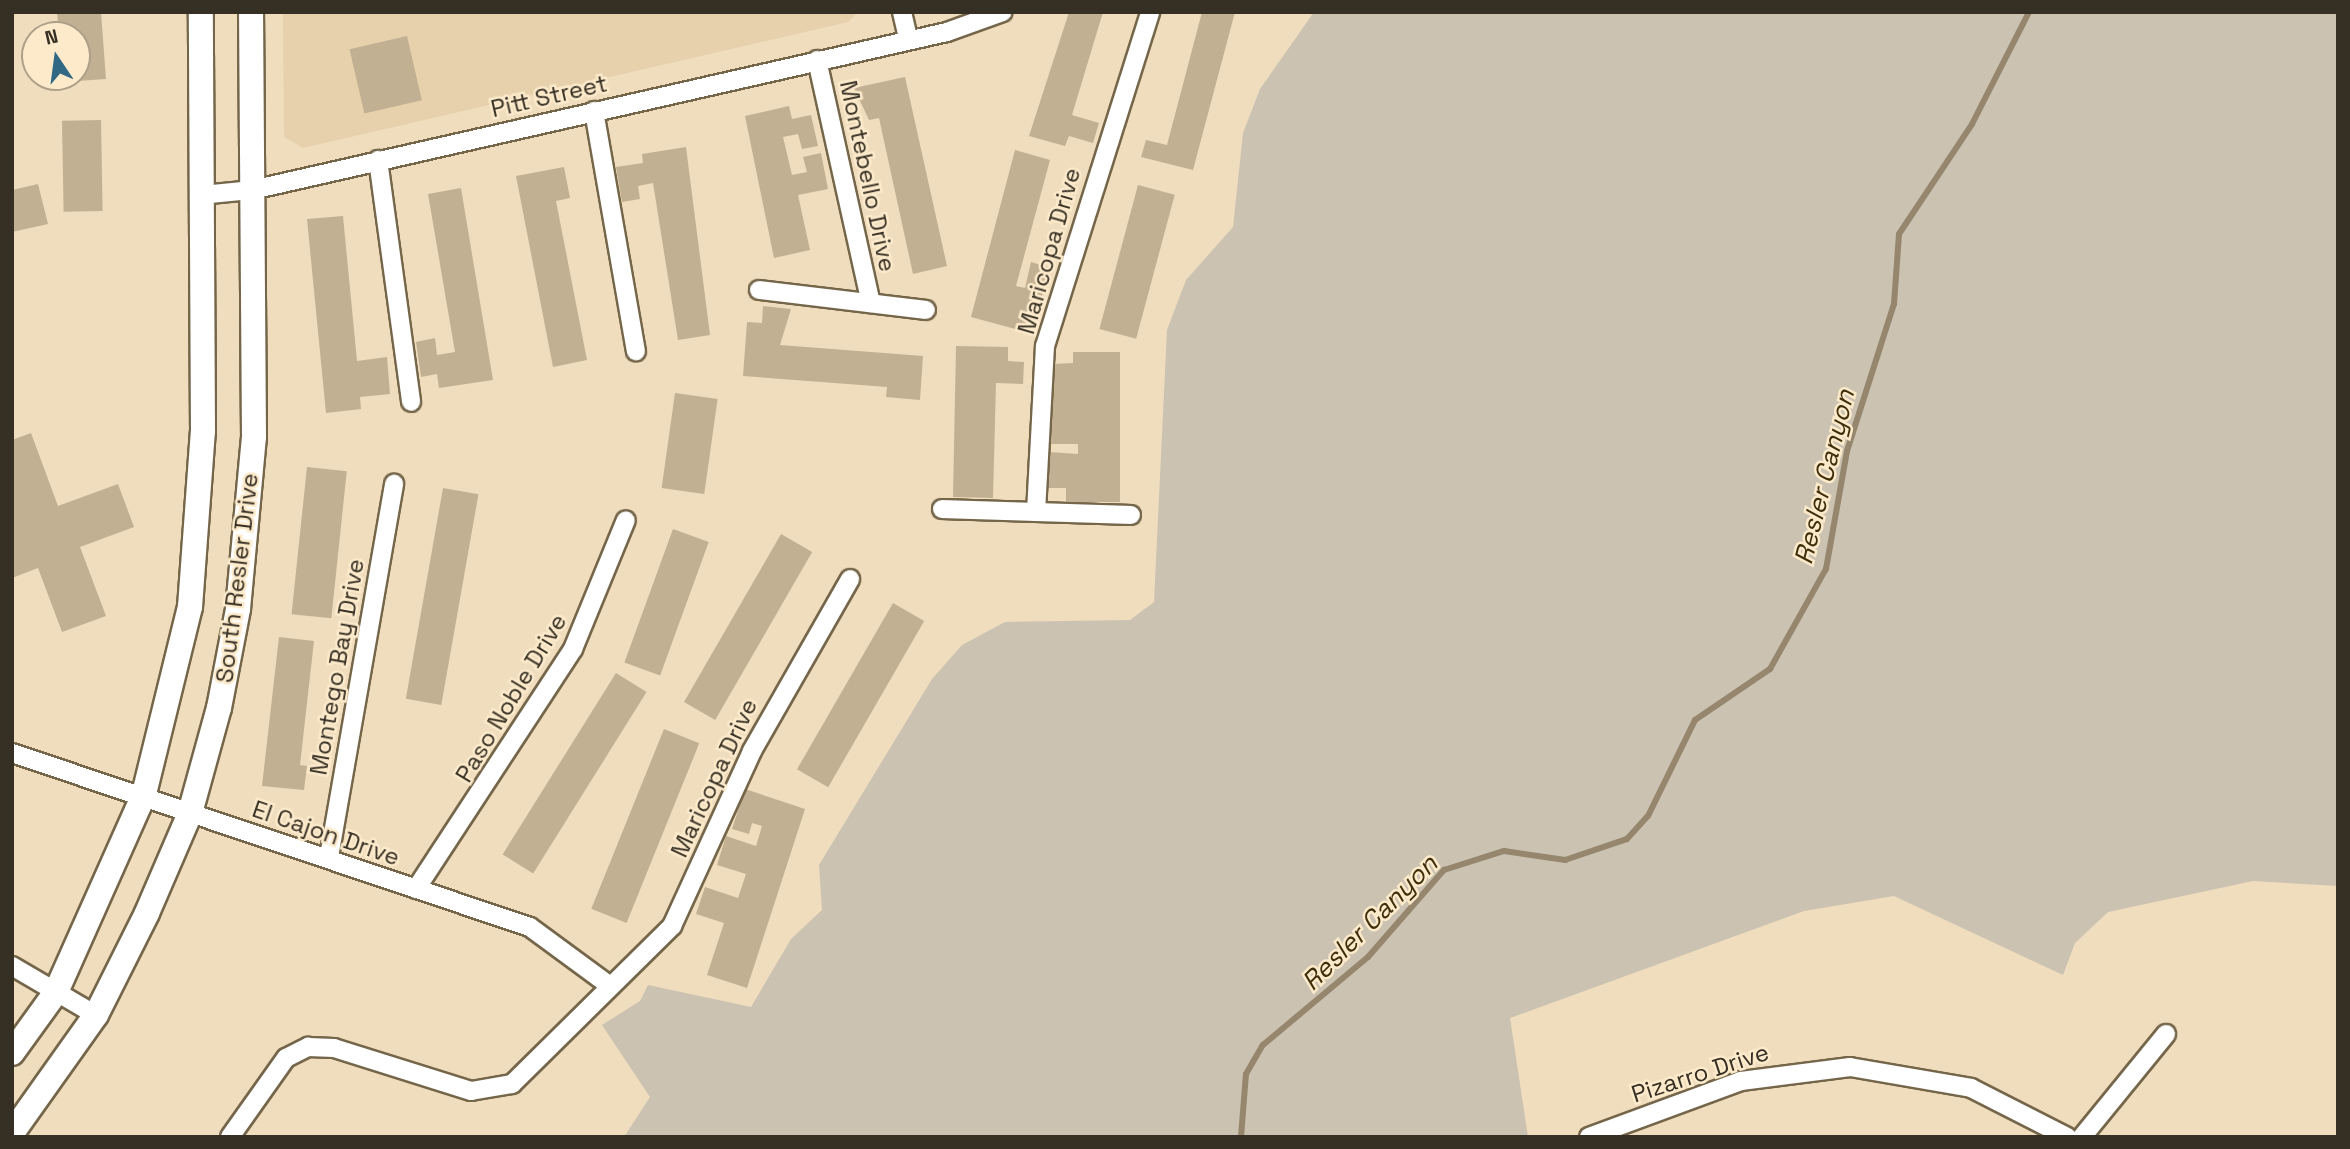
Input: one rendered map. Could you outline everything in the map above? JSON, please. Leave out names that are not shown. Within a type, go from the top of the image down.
[{"type":"main road","name":"South Resler Drive","points":[[12,1053],[56,992],[144,794],[190,607],[199,522],[201,12]]},
{"type":"main road","name":"South Resler Drive","points":[[12,1133],[96,1015],[190,813],[238,609],[254,436],[251,12]]},
{"type":"street","points":[[902,12],[908,39]]},
{"type":"street","name":"Pitt Street","points":[[201,195],[252,190],[908,39],[1003,12]]},
{"type":"street","name":"Maricopa Drive","points":[[1036,512],[1045,346],[1150,12]]},
{"type":"street","name":"Montebello Drive","points":[[817,60],[871,303]]},
{"type":"street","points":[[594,111],[636,351]]},
{"type":"street","points":[[378,160],[411,402]]},
{"type":"street","name":"Montebello Drive","points":[[759,290],[926,310]]},
{"type":"street","name":"Montego Bay Drive","points":[[329,858],[394,484]]},
{"type":"street","points":[[942,509],[1131,515]]},
{"type":"street","name":"Paso Noble Drive","points":[[416,889],[573,649],[626,520]]},
{"type":"street","name":"Maricopa Drive","points":[[230,1137],[286,1058],[308,1047],[493,1092],[512,1084],[672,926],[752,751],[850,579]]},
{"type":"street","name":"El Cajon Drive","points":[[12,753],[144,794],[190,813],[530,927],[610,986]]},
{"type":"street","points":[[12,966],[96,1015]]},
{"type":"street","points":[[2082,1137],[2166,1034]]},
{"type":"street","name":"Pizarro Drive","points":[[1589,1137],[1741,1081],[1850,1067],[1971,1088],[2067,1137]]},
{"type":"shaded area","points":[[283,12],[858,12],[848,22],[303,148],[284,137]]},
{"type":"shaded area","points":[[1314,12],[2338,12],[2338,886],[2253,881],[2108,912],[2075,943],[2063,975],[1894,896],[1804,911],[1510,1018],[1528,1137],[624,1137],[650,1097],[602,1025],[640,1001],[648,985],[751,1007],[791,939],[822,910],[819,865],[932,679],[962,645],[1005,622],[1130,620],[1154,602],[1167,330],[1186,280],[1233,227],[1243,133],[1260,89]]},
{"type":"building","points":[[57,12],[101,12],[106,79],[91,80],[91,21],[58,21]]},
{"type":"building","points":[[1069,12],[1103,12],[1072,115],[1099,123],[1093,143],[1069,136],[1065,146],[1029,136]]},
{"type":"building","points":[[1202,12],[1235,12],[1193,170],[1141,157],[1146,140],[1167,145]]},
{"type":"building","points":[[407,36],[422,100],[364,114],[350,49]]},
{"type":"building","points":[[905,77],[947,266],[913,274],[879,118],[869,120],[854,88]]},
{"type":"building","points":[[789,106],[792,119],[811,115],[818,146],[802,149],[798,134],[783,137],[792,175],[807,172],[803,157],[821,153],[828,189],[798,195],[810,250],[774,258],[745,116]]},
{"type":"building","points":[[101,120],[103,211],[64,212],[62,121]]},
{"type":"building","points":[[686,147],[710,335],[678,340],[653,183],[638,186],[640,199],[622,202],[616,167],[643,163],[642,154]]},
{"type":"building","points":[[1015,150],[1050,160],[1016,286],[1025,288],[1031,262],[1051,268],[1030,333],[971,317]]},
{"type":"building","points":[[564,167],[570,198],[556,201],[587,360],[553,367],[516,176]]},
{"type":"building","points":[[38,184],[48,224],[12,232],[12,190]]},
{"type":"building","points":[[1138,185],[1175,195],[1136,339],[1099,329]]},
{"type":"building","points":[[461,188],[493,380],[439,388],[437,374],[421,377],[416,342],[435,338],[437,355],[455,352],[428,194]]},
{"type":"building","points":[[343,216],[357,361],[387,357],[390,394],[360,397],[361,409],[326,413],[307,219]]},
{"type":"building","points":[[763,306],[791,309],[780,345],[923,356],[920,400],[886,397],[887,387],[743,376],[747,322],[762,323]]},
{"type":"building","points":[[956,346],[1008,347],[1008,361],[1024,362],[1023,384],[996,383],[993,498],[953,497]]},
{"type":"building","points":[[1073,352],[1120,352],[1120,502],[1066,502],[1066,488],[1049,488],[1049,452],[1078,454],[1078,444],[1051,444],[1053,364],[1073,363]]},
{"type":"building","points":[[675,393],[718,399],[704,494],[662,488]]},
{"type":"building","points":[[31,433],[58,506],[118,484],[134,527],[80,547],[106,616],[62,632],[38,568],[12,578],[12,440]]},
{"type":"building","points":[[307,467],[347,471],[331,618],[292,614]]},
{"type":"building","points":[[443,488],[478,494],[441,705],[406,699]]},
{"type":"building","points":[[673,529],[709,542],[660,675],[624,662]]},
{"type":"building","points":[[781,534],[812,552],[715,720],[684,702]]},
{"type":"building","points":[[893,603],[924,621],[828,787],[797,769]]},
{"type":"building","points":[[279,637],[314,641],[300,765],[307,766],[304,790],[262,786]]},
{"type":"building","points":[[616,673],[647,692],[533,874],[503,854]]},
{"type":"building","points":[[664,729],[699,743],[627,923],[591,909]]},
{"type":"building","points":[[745,789],[805,809],[747,988],[707,975],[724,923],[696,914],[705,887],[738,898],[746,874],[717,865],[726,836],[756,846],[762,826],[752,823],[749,834],[732,829]]},
{"type":"waterway","name":"Resler Canyon","points":[[1241,1137],[1246,1074],[1263,1045],[1368,957],[1444,870],[1504,851],[1565,860],[1627,839],[1648,816],[1695,720],[1770,669],[1826,569],[1847,451],[1894,304],[1899,234],[1972,124],[2029,12]]}]
